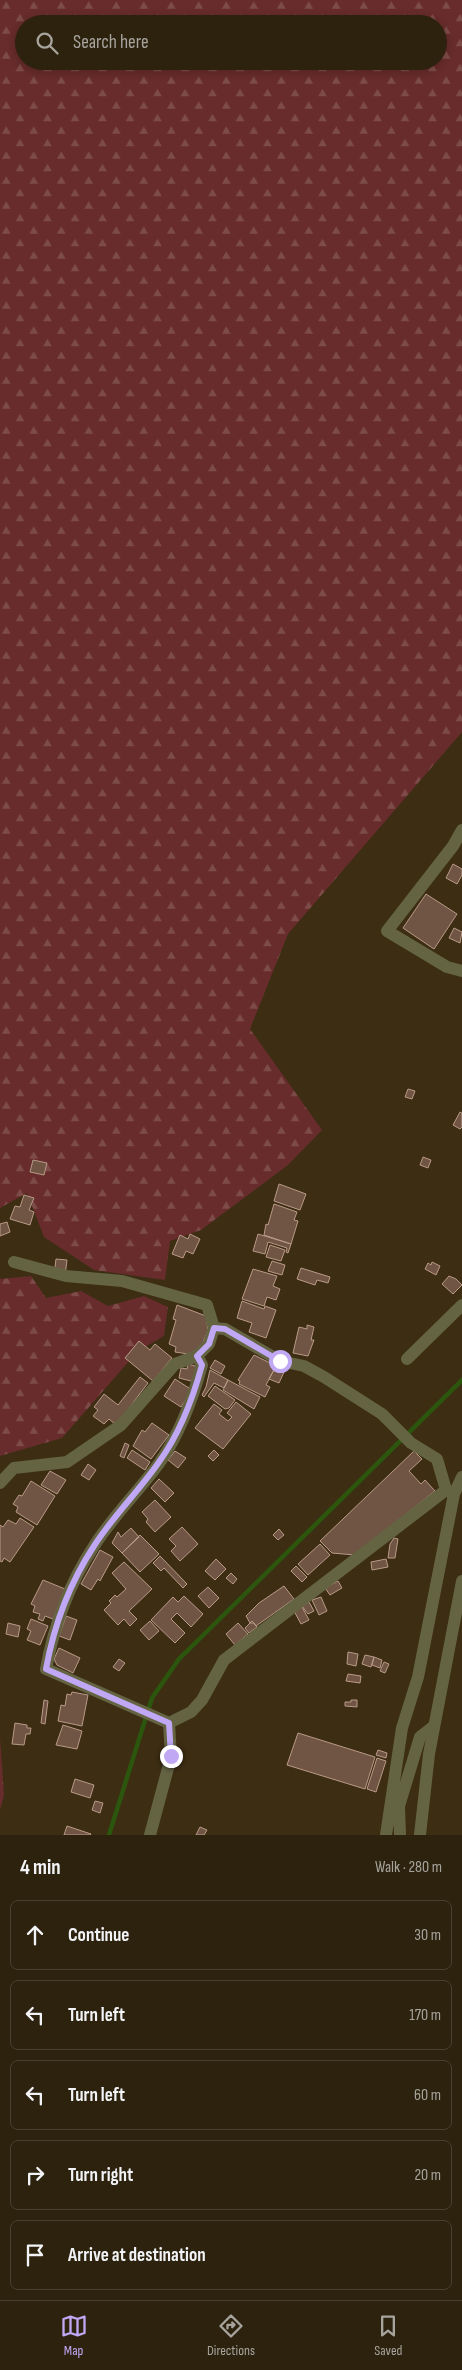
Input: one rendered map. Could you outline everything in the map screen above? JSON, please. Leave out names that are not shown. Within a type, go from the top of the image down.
[{"type":"street","points":[[462,830],[453,846],[387,931],[447,967],[462,971]]},
{"type":"street","points":[[0,1483],[14,1468],[67,1462],[121,1425],[175,1364],[197,1356],[209,1344],[214,1328],[207,1305],[122,1281],[66,1276],[14,1262]]},
{"type":"street","points":[[407,1359],[462,1305]]},
{"type":"street","points":[[214,1328],[225,1329],[280,1361],[304,1366],[382,1414],[411,1443],[437,1459],[450,1492],[418,1677],[402,1728],[395,1805],[400,1835]]},
{"type":"street","points":[[197,1356],[202,1365],[193,1398],[160,1460],[94,1546],[66,1598],[53,1633],[46,1669],[169,1723],[191,1712],[202,1700],[224,1660],[450,1492],[462,1477]]},
{"type":"street","points":[[420,1835],[434,1726],[462,1581]]},
{"type":"street","points":[[150,1835],[171,1756],[169,1723]]},
{"type":"street","points":[[386,1835],[420,1737],[434,1726]]},
{"type":"green space","points":[[0,0],[462,0],[462,732],[288,934],[250,1029],[322,1130],[288,1165],[201,1230],[170,1241],[165,1280],[94,1270],[44,1237],[27,1193],[0,1208]]},
{"type":"green space","points":[[31,1276],[46,1298],[81,1291],[108,1306],[144,1296],[168,1307],[164,1336],[138,1351],[62,1438],[0,1456],[0,1279]]},
{"type":"green space","points":[[0,1738],[4,1795],[0,1810]]},
{"type":"building","points":[[453,864],[462,869],[462,875],[457,884],[446,878]]},
{"type":"building","points":[[426,894],[457,914],[434,949],[403,928]]},
{"type":"building","points":[[454,928],[462,932],[460,943],[449,938]]},
{"type":"building","points":[[408,1089],[415,1091],[412,1099],[405,1097]]},
{"type":"building","points":[[460,1112],[462,1113],[462,1127],[460,1129],[453,1125]]},
{"type":"building","points":[[423,1157],[431,1160],[428,1168],[420,1165]]},
{"type":"building","points":[[33,1160],[47,1163],[44,1175],[30,1172]]},
{"type":"building","points":[[279,1184],[306,1194],[300,1210],[274,1201]]},
{"type":"building","points":[[24,1195],[34,1198],[29,1210],[34,1212],[30,1225],[10,1219],[15,1206],[20,1207]]},
{"type":"building","points":[[274,1204],[297,1212],[294,1220],[298,1221],[291,1244],[264,1235]]},
{"type":"building","points":[[7,1222],[10,1232],[0,1236],[0,1224]]},
{"type":"building","points":[[190,1234],[200,1239],[193,1254],[186,1251],[183,1258],[172,1254],[180,1235],[188,1239]]},
{"type":"building","points":[[258,1234],[291,1244],[288,1253],[286,1252],[287,1248],[268,1242],[265,1254],[253,1251]]},
{"type":"building","points":[[270,1245],[285,1250],[281,1261],[266,1257]]},
{"type":"building","points":[[56,1259],[67,1260],[65,1276],[54,1275]]},
{"type":"building","points":[[272,1261],[285,1265],[282,1275],[268,1271]]},
{"type":"building","points":[[432,1262],[440,1266],[436,1275],[425,1269],[428,1263],[431,1265]]},
{"type":"building","points":[[301,1268],[330,1277],[328,1283],[317,1280],[315,1285],[297,1279]]},
{"type":"building","points":[[253,1269],[277,1276],[273,1286],[280,1289],[276,1300],[267,1297],[264,1306],[242,1299]]},
{"type":"building","points":[[449,1276],[456,1279],[462,1285],[453,1294],[442,1284]]},
{"type":"building","points":[[242,1301],[264,1309],[265,1306],[276,1310],[266,1338],[249,1332],[252,1323],[237,1318]]},
{"type":"building","points":[[177,1305],[206,1316],[208,1330],[201,1348],[188,1354],[175,1352],[176,1347],[169,1344],[176,1320],[173,1319]]},
{"type":"building","points":[[307,1325],[314,1327],[311,1340],[314,1340],[308,1356],[293,1353],[299,1327],[307,1329]]},
{"type":"building","points":[[139,1341],[150,1350],[155,1344],[172,1358],[153,1381],[125,1358]]},
{"type":"building","points":[[254,1355],[276,1366],[266,1385],[270,1387],[265,1397],[239,1384],[240,1381],[238,1380]]},
{"type":"building","points":[[215,1360],[225,1366],[221,1374],[210,1368]]},
{"type":"building","points":[[188,1364],[199,1367],[195,1382],[179,1378],[181,1368],[187,1369]]},
{"type":"building","points":[[276,1366],[285,1370],[279,1383],[269,1379]]},
{"type":"building","points":[[210,1370],[228,1380],[224,1388],[214,1383],[204,1397],[202,1395]]},
{"type":"building","points":[[140,1377],[148,1383],[116,1425],[109,1419],[104,1424],[93,1416],[98,1410],[94,1407],[104,1394],[118,1405]]},
{"type":"building","points":[[175,1379],[192,1390],[181,1407],[164,1396]]},
{"type":"building","points":[[228,1380],[260,1397],[254,1409],[223,1390]]},
{"type":"building","points":[[215,1386],[235,1400],[229,1408],[225,1409],[208,1396]]},
{"type":"building","points":[[236,1402],[251,1414],[223,1449],[195,1428],[214,1404],[222,1410],[219,1414],[228,1421],[232,1417],[227,1413]]},
{"type":"building","points":[[152,1423],[169,1435],[151,1459],[133,1446],[142,1430],[145,1432]]},
{"type":"building","points":[[125,1443],[129,1445],[124,1458],[120,1456]]},
{"type":"building","points":[[132,1450],[150,1462],[145,1470],[127,1458]]},
{"type":"building","points":[[214,1450],[219,1455],[213,1461],[208,1456]]},
{"type":"building","points":[[175,1451],[186,1458],[178,1468],[168,1460]]},
{"type":"building","points":[[414,1451],[422,1459],[409,1471],[421,1484],[425,1480],[435,1491],[355,1555],[332,1553],[320,1541]]},
{"type":"building","points":[[88,1464],[96,1470],[89,1480],[81,1475]]},
{"type":"building","points":[[50,1471],[66,1480],[57,1494],[41,1485]]},
{"type":"building","points":[[159,1479],[174,1493],[165,1502],[151,1488]]},
{"type":"building","points":[[31,1481],[55,1496],[37,1525],[16,1512],[18,1507],[13,1504],[19,1495],[22,1496]]},
{"type":"building","points":[[155,1500],[171,1517],[155,1532],[146,1522],[148,1519],[142,1512]]},
{"type":"building","points":[[20,1518],[34,1527],[10,1562],[4,1558],[2,1562],[0,1561],[0,1525],[3,1527],[8,1520],[16,1524]]},
{"type":"building","points":[[182,1527],[198,1544],[180,1561],[171,1551],[176,1546],[169,1539]]},
{"type":"building","points":[[131,1528],[139,1537],[122,1553],[112,1543],[118,1532],[121,1537]]},
{"type":"building","points":[[279,1529],[284,1535],[278,1540],[273,1535]]},
{"type":"building","points":[[140,1535],[159,1554],[140,1572],[122,1553]]},
{"type":"building","points":[[394,1538],[398,1539],[395,1558],[388,1558],[390,1544]]},
{"type":"building","points":[[320,1544],[330,1555],[308,1575],[298,1564]]},
{"type":"building","points":[[100,1550],[113,1557],[100,1581],[98,1579],[91,1590],[81,1584]]},
{"type":"building","points":[[160,1556],[187,1584],[183,1588],[164,1568],[161,1571],[153,1563]]},
{"type":"building","points":[[216,1559],[226,1569],[215,1580],[205,1571]]},
{"type":"building","points":[[386,1559],[388,1567],[372,1570],[371,1562]]},
{"type":"building","points":[[124,1562],[152,1589],[129,1611],[137,1619],[130,1626],[124,1619],[118,1625],[104,1610],[111,1603],[109,1601],[115,1595],[117,1597],[126,1589],[112,1573]]},
{"type":"building","points":[[296,1566],[307,1577],[302,1582],[291,1571]]},
{"type":"building","points":[[231,1573],[237,1579],[233,1584],[226,1578]]},
{"type":"building","points":[[43,1580],[65,1589],[53,1619],[45,1616],[43,1621],[38,1619],[40,1614],[33,1612],[35,1606],[31,1604]]},
{"type":"building","points":[[338,1581],[342,1588],[330,1595],[325,1588]]},
{"type":"building","points":[[284,1586],[294,1599],[256,1626],[252,1621],[250,1623],[246,1616],[259,1603]]},
{"type":"building","points":[[208,1587],[219,1598],[209,1608],[198,1596]]},
{"type":"building","points":[[184,1596],[203,1614],[191,1627],[177,1613],[171,1619],[185,1633],[175,1643],[151,1620],[173,1597],[178,1602]]},
{"type":"building","points":[[321,1597],[327,1611],[319,1615],[312,1600]]},
{"type":"building","points":[[309,1602],[314,1611],[308,1614],[302,1606]]},
{"type":"building","points":[[302,1607],[309,1620],[301,1624],[294,1611]]},
{"type":"building","points":[[66,1616],[77,1620],[70,1640],[59,1636]]},
{"type":"building","points":[[31,1619],[48,1626],[40,1645],[27,1640],[31,1631],[27,1629]]},
{"type":"building","points":[[150,1621],[159,1631],[149,1640],[140,1630]]},
{"type":"building","points":[[8,1623],[20,1626],[18,1637],[6,1634]]},
{"type":"building","points":[[238,1623],[248,1634],[235,1645],[226,1634]]},
{"type":"building","points":[[250,1623],[254,1623],[257,1627],[249,1633],[245,1628]]},
{"type":"building","points":[[59,1648],[80,1658],[73,1673],[57,1665],[54,1659]]},
{"type":"building","points":[[348,1652],[358,1654],[356,1666],[347,1664]]},
{"type":"building","points":[[365,1655],[374,1657],[371,1667],[362,1664]]},
{"type":"building","points":[[374,1657],[382,1660],[380,1668],[372,1665]]},
{"type":"building","points":[[119,1659],[125,1663],[119,1671],[113,1667]]},
{"type":"building","points":[[384,1662],[389,1664],[385,1673],[380,1671]]},
{"type":"building","points":[[348,1674],[361,1676],[360,1683],[346,1681]]},
{"type":"building","points":[[72,1692],[88,1695],[82,1726],[58,1721],[61,1705],[65,1706],[67,1694],[71,1695]]},
{"type":"building","points":[[44,1700],[48,1701],[45,1724],[41,1723]]},
{"type":"building","points":[[351,1700],[357,1700],[357,1707],[345,1706],[345,1702],[351,1702]]},
{"type":"building","points":[[15,1723],[27,1725],[27,1728],[31,1728],[30,1734],[26,1734],[24,1745],[12,1744]]},
{"type":"building","points":[[63,1725],[82,1731],[77,1749],[56,1745]]},
{"type":"building","points":[[298,1733],[375,1757],[365,1789],[287,1765]]},
{"type":"building","points":[[378,1750],[387,1753],[386,1758],[376,1755]]},
{"type":"building","points":[[377,1758],[386,1761],[376,1792],[367,1789]]},
{"type":"building","points":[[75,1779],[94,1785],[90,1798],[71,1792]]},
{"type":"building","points":[[95,1801],[103,1803],[100,1813],[92,1810]]},
{"type":"building","points":[[67,1826],[91,1834],[64,1835]]},
{"type":"building","points":[[200,1827],[207,1830],[204,1835],[196,1835]]},
{"type":"waterway","points":[[109,1835],[152,1698],[179,1659],[462,1380]]},
{"type":"route","points":[[171,1756],[169,1723],[46,1669],[53,1633],[66,1598],[94,1546],[160,1460],[193,1398],[202,1365],[197,1356],[209,1344],[214,1328],[225,1329],[280,1361]]}]
